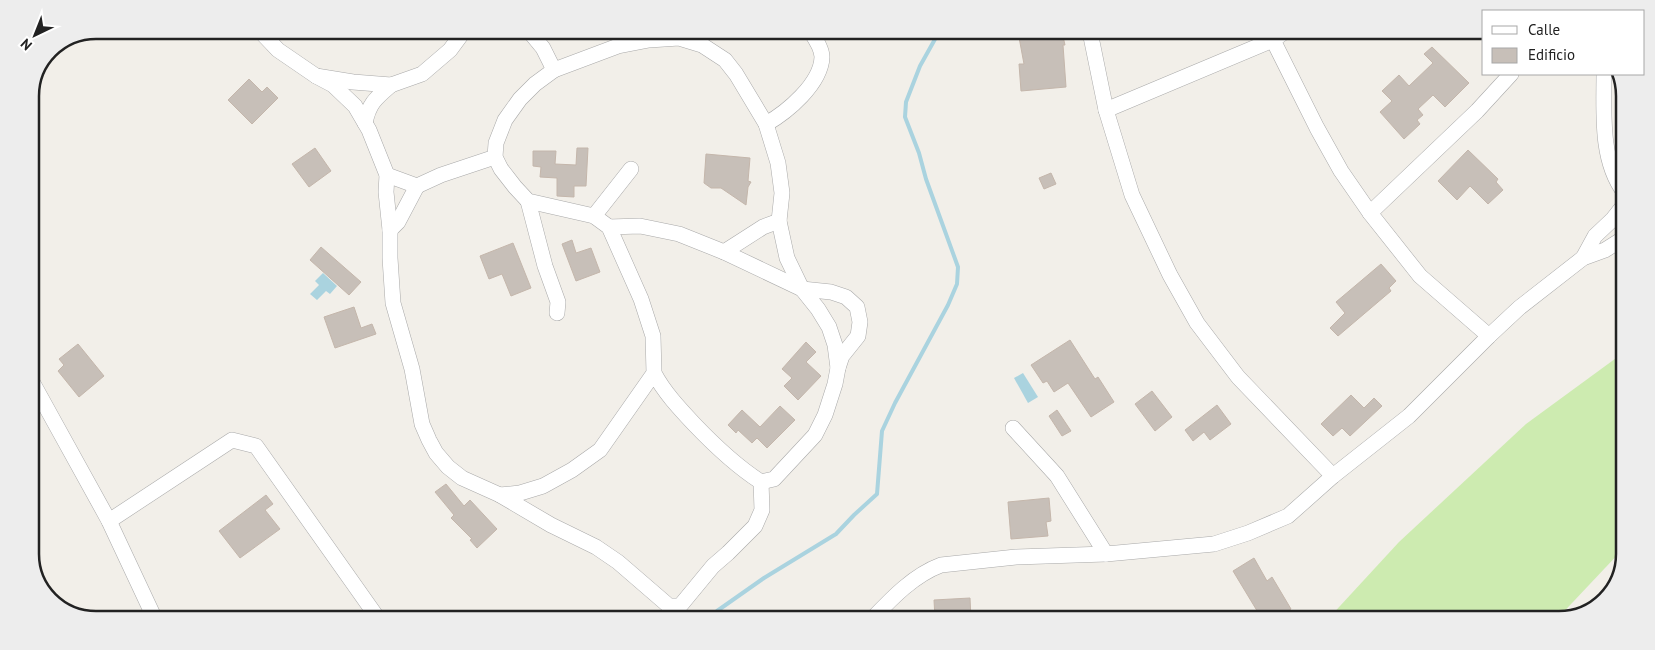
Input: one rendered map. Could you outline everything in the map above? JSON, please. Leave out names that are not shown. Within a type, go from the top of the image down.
[{"type":"street","points":[[268,39],[278,50],[333,86],[355,106],[365,123],[387,175],[386,192],[390,230],[393,303],[412,369],[422,424],[428,440],[448,467],[462,478],[500,495],[551,525],[596,547],[618,562],[669,606],[680,606],[713,566],[755,526],[762,510],[761,482]]},
{"type":"street","points":[[365,123],[367,111],[373,101],[391,85],[422,74],[450,50],[458,39]]},
{"type":"street","points":[[536,39],[543,48],[554,70]]},
{"type":"street","points":[[557,313],[558,302],[545,266],[528,201],[501,169],[495,156],[496,143],[505,120],[520,99],[535,84],[554,70],[642,39]]},
{"type":"street","points":[[681,39],[702,45],[725,60],[736,74],[766,124],[778,163],[782,193],[779,221],[787,258],[802,290],[818,309],[829,327],[835,345],[838,368]]},
{"type":"street","points":[[766,124],[780,116],[801,96],[817,75],[822,56],[814,39]]},
{"type":"street","points":[[1091,39],[1106,110],[1132,195],[1170,276],[1197,323],[1238,376],[1333,476]]},
{"type":"street","points":[[1106,110],[1271,39]]},
{"type":"street","points":[[1279,39],[1294,85],[1341,171],[1370,213],[1420,276],[1489,336]]},
{"type":"street","points":[[1370,213],[1477,111],[1510,75]]},
{"type":"street","points":[[1604,75],[1604,114],[1607,148],[1612,171],[1616,178]]},
{"type":"street","points":[[316,76],[391,85]]},
{"type":"street","points":[[390,230],[398,222],[417,186],[441,175],[495,156]]},
{"type":"street","points":[[594,216],[631,169]]},
{"type":"street","points":[[387,175],[417,186]]},
{"type":"street","points":[[528,201],[594,216],[609,227],[641,299],[653,336],[654,373],[660,384],[683,412],[717,447],[744,471],[761,482],[774,479],[815,435],[831,400],[842,356],[858,336],[860,322],[857,307],[846,297],[831,292],[802,290],[724,252],[679,234],[640,226],[609,227]]},
{"type":"street","points":[[1583,258],[1595,236],[1616,215]]},
{"type":"street","points":[[724,252],[763,227],[779,221]]},
{"type":"street","points":[[880,611],[920,576],[941,565],[1016,557],[1106,554],[1214,544],[1248,533],[1288,516],[1333,476],[1409,416],[1519,308],[1583,258],[1605,250],[1616,243]]},
{"type":"street","points":[[500,495],[520,493],[543,486],[572,470],[600,450],[654,373]]},
{"type":"street","points":[[39,396],[109,521],[151,611]]},
{"type":"street","points":[[1013,428],[1057,476],[1106,554]]},
{"type":"street","points":[[109,521],[232,440],[256,446],[373,611]]},
{"type":"green space","points":[[1616,358],[1616,556],[1565,610],[1335,611],[1399,542],[1526,424]]},
{"type":"water","points":[[323,273],[337,286],[330,294],[326,291],[317,300],[310,294],[319,285],[315,281]]},
{"type":"water","points":[[1023,373],[1038,397],[1028,403],[1014,378]]},
{"type":"building","points":[[1019,39],[1064,39],[1066,87],[1021,91],[1019,64],[1024,64]]},
{"type":"building","points":[[1432,47],[1469,83],[1445,107],[1433,95],[1418,109],[1423,115],[1417,120],[1420,124],[1404,139],[1380,112],[1392,101],[1382,91],[1399,75],[1409,86],[1433,63],[1424,54]]},
{"type":"building","points":[[249,79],[262,92],[267,87],[278,98],[252,124],[228,100]]},
{"type":"building","points":[[315,148],[331,171],[309,187],[292,164]]},
{"type":"building","points":[[577,148],[588,148],[586,186],[574,186],[574,197],[557,196],[557,178],[540,177],[541,167],[533,166],[533,151],[556,151],[555,164],[576,165]]},
{"type":"building","points":[[1468,150],[1498,179],[1496,182],[1503,190],[1488,204],[1470,186],[1457,200],[1438,181]]},
{"type":"building","points":[[706,154],[750,158],[748,181],[751,182],[748,187],[746,205],[721,188],[711,188],[704,183]]},
{"type":"building","points":[[1051,173],[1056,184],[1044,189],[1039,178]]},
{"type":"building","points":[[572,240],[576,253],[591,248],[600,272],[576,281],[562,244]]},
{"type":"building","points":[[513,243],[531,288],[511,296],[502,274],[489,279],[480,256]]},
{"type":"building","points":[[321,247],[361,282],[349,295],[310,260]]},
{"type":"building","points":[[1381,264],[1396,281],[1389,288],[1391,291],[1338,336],[1330,328],[1345,313],[1336,302]]},
{"type":"building","points":[[354,307],[361,328],[372,324],[376,334],[335,348],[324,317]]},
{"type":"building","points":[[1070,340],[1095,379],[1098,377],[1114,402],[1091,417],[1068,383],[1054,392],[1047,381],[1043,383],[1031,365]]},
{"type":"building","points":[[806,342],[816,352],[806,362],[821,376],[798,400],[784,386],[792,378],[782,369]]},
{"type":"building","points":[[78,344],[104,376],[79,397],[58,371],[64,365],[59,359]]},
{"type":"building","points":[[1152,391],[1172,417],[1155,431],[1135,404]]},
{"type":"building","points":[[1351,395],[1364,408],[1374,398],[1382,406],[1350,436],[1342,428],[1333,436],[1321,424]]},
{"type":"building","points":[[1217,405],[1231,424],[1210,440],[1204,432],[1193,441],[1185,430]]},
{"type":"building","points":[[780,406],[795,420],[767,448],[757,438],[752,443],[738,430],[736,433],[728,425],[742,410],[760,427]]},
{"type":"building","points":[[1057,410],[1071,431],[1062,436],[1049,416]]},
{"type":"building","points":[[446,484],[464,506],[470,500],[497,529],[477,548],[470,540],[472,539],[451,518],[454,515],[435,492]]},
{"type":"building","points":[[266,495],[273,504],[265,510],[280,529],[240,558],[219,531]]},
{"type":"building","points":[[1049,498],[1051,521],[1046,522],[1048,536],[1011,539],[1008,502]]},
{"type":"building","points":[[1254,558],[1267,581],[1272,577],[1291,609],[1288,611],[1257,611],[1233,571]]},
{"type":"building","points":[[970,598],[971,611],[935,611],[934,600]]},
{"type":"waterway","points":[[717,611],[764,578],[836,534],[877,494],[882,431],[948,305],[957,284],[958,267],[905,117],[906,102],[920,66],[935,39]]}]
